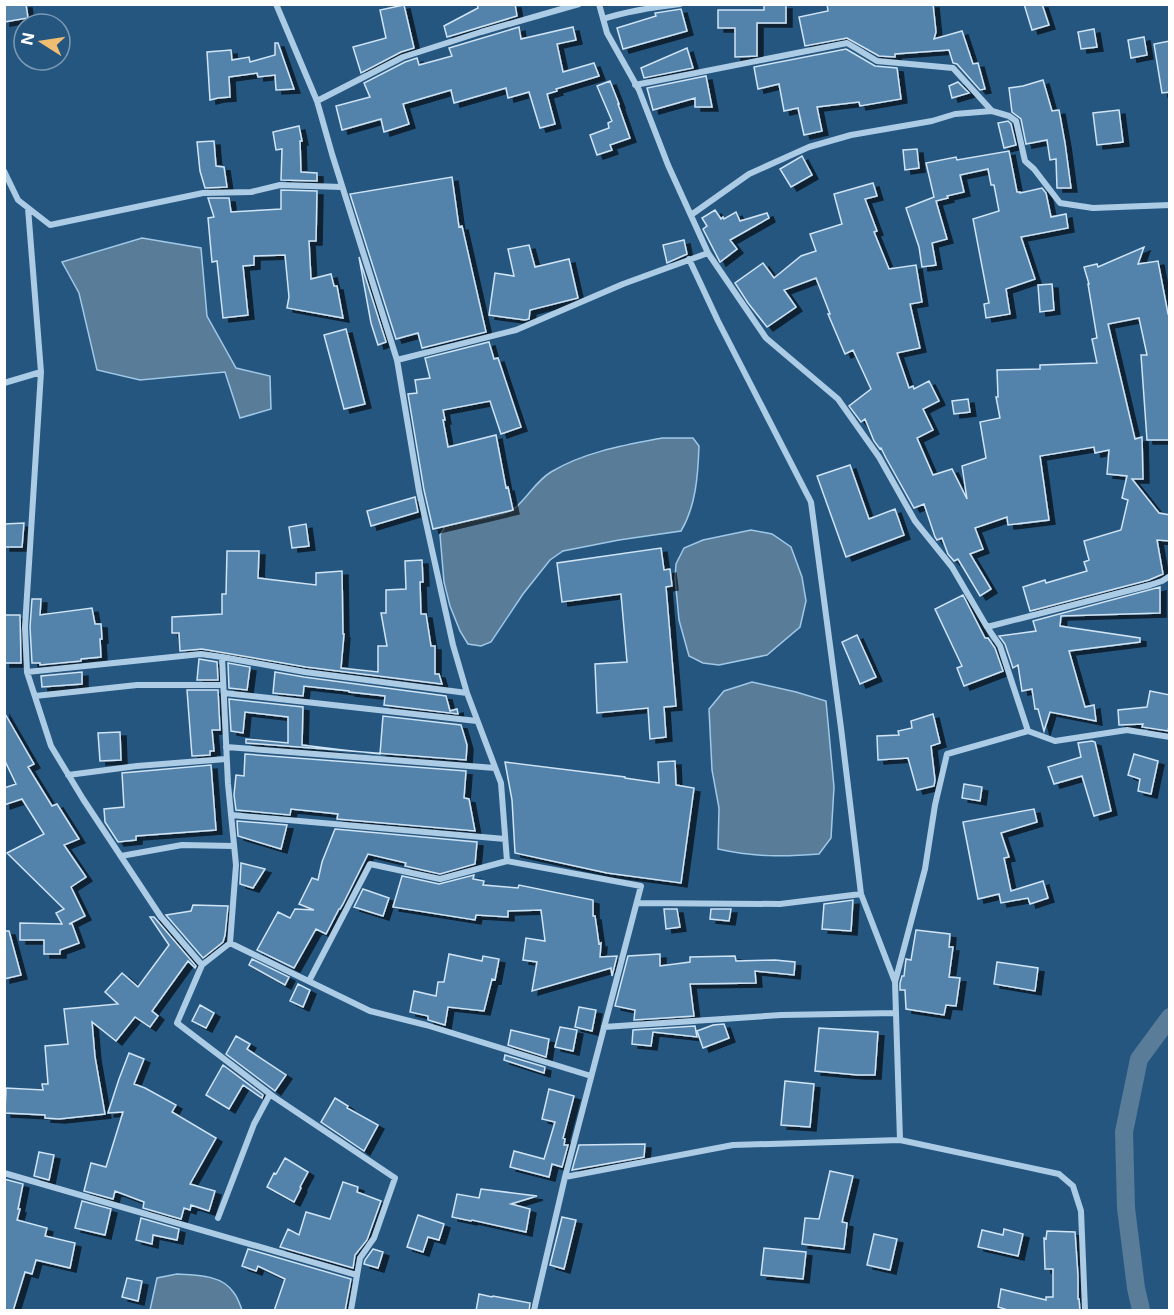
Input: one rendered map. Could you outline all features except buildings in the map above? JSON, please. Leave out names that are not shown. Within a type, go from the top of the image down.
[{"type":"street","points":[[276,4],[317,101],[397,360],[419,491],[453,645],[467,693],[501,783],[507,861]]},
{"type":"street","points":[[317,101],[404,57],[579,4]]},
{"type":"street","points":[[599,4],[607,33],[635,85],[708,253],[766,338],[837,399],[879,457],[915,521],[952,567],[1000,646],[1028,731]]},
{"type":"street","points":[[603,18],[623,12],[680,4]]},
{"type":"street","points":[[635,85],[847,43],[877,61],[953,68],[992,111]]},
{"type":"street","points":[[691,215],[749,174],[809,147],[851,135],[932,121],[955,114],[992,111],[1009,116],[1016,121],[1025,161],[1060,203],[1093,208],[1170,205]]},
{"type":"street","points":[[4,171],[18,200],[50,225],[203,194],[251,192],[280,185],[342,187]]},
{"type":"street","points":[[28,208],[41,372],[25,627],[27,672],[51,746],[68,775],[161,917],[202,965]]},
{"type":"street","points":[[397,360],[516,330],[623,284],[708,253]]},
{"type":"street","points":[[689,259],[718,321],[812,502],[861,894],[895,982]]},
{"type":"street","points":[[4,382],[41,372]]},
{"type":"street","points":[[987,627],[1150,585],[1170,576]]},
{"type":"street","points":[[27,672],[201,654],[305,672],[467,693]]},
{"type":"street","points":[[222,657],[226,759],[236,865],[230,944],[202,965],[177,1023],[270,1094],[394,1178],[374,1238],[360,1258],[351,1311]]},
{"type":"street","points":[[35,696],[137,685],[224,685]]},
{"type":"street","points":[[224,693],[477,721]]},
{"type":"street","points":[[900,1140],[895,982],[925,869],[935,805],[947,754],[1028,731],[1055,741],[1127,730],[1170,737]]},
{"type":"street","points":[[226,747],[495,768]]},
{"type":"street","points":[[68,775],[137,766],[226,759]]},
{"type":"street","points":[[231,815],[505,840]]},
{"type":"street","points":[[121,856],[182,845],[234,846]]},
{"type":"street","points":[[309,981],[370,864],[440,879],[507,861],[641,886],[565,1177],[534,1311]]},
{"type":"street","points":[[637,903],[780,904],[861,894]]},
{"type":"street","points":[[230,944],[370,1011],[426,1025],[591,1076]]},
{"type":"street","points":[[604,1027],[781,1015],[896,1013]]},
{"type":"street","points":[[218,1218],[254,1124],[270,1094]]},
{"type":"street","points":[[565,1177],[733,1145],[900,1140],[1059,1174],[1073,1186],[1081,1211],[1085,1311]]},
{"type":"street","points":[[4,1173],[357,1275]]},
{"type":"water","points":[[142,238],[201,248],[207,316],[236,368],[270,376],[271,409],[240,418],[225,372],[140,380],[97,370],[79,293],[62,262]]},
{"type":"water","points":[[662,438],[693,438],[699,446],[693,501],[681,531],[563,551],[550,560],[523,594],[491,642],[481,646],[468,644],[450,606],[444,582],[440,535],[447,523],[482,519],[510,511],[520,504],[536,484],[564,465],[605,450]]},
{"type":"water","points":[[751,530],[772,534],[791,547],[802,577],[806,601],[800,627],[767,655],[719,665],[703,663],[689,656],[679,620],[676,564],[684,548],[703,540]]},
{"type":"water","points":[[752,682],[826,701],[834,787],[831,838],[819,854],[768,856],[718,849],[719,808],[712,770],[709,709],[724,691]]},
{"type":"water","points":[[177,1274],[216,1279],[229,1287],[242,1310],[150,1310],[157,1278]]},
{"type":"waterway","points":[[1141,1310],[1126,1208],[1124,1132],[1139,1059],[1170,1017]]}]
